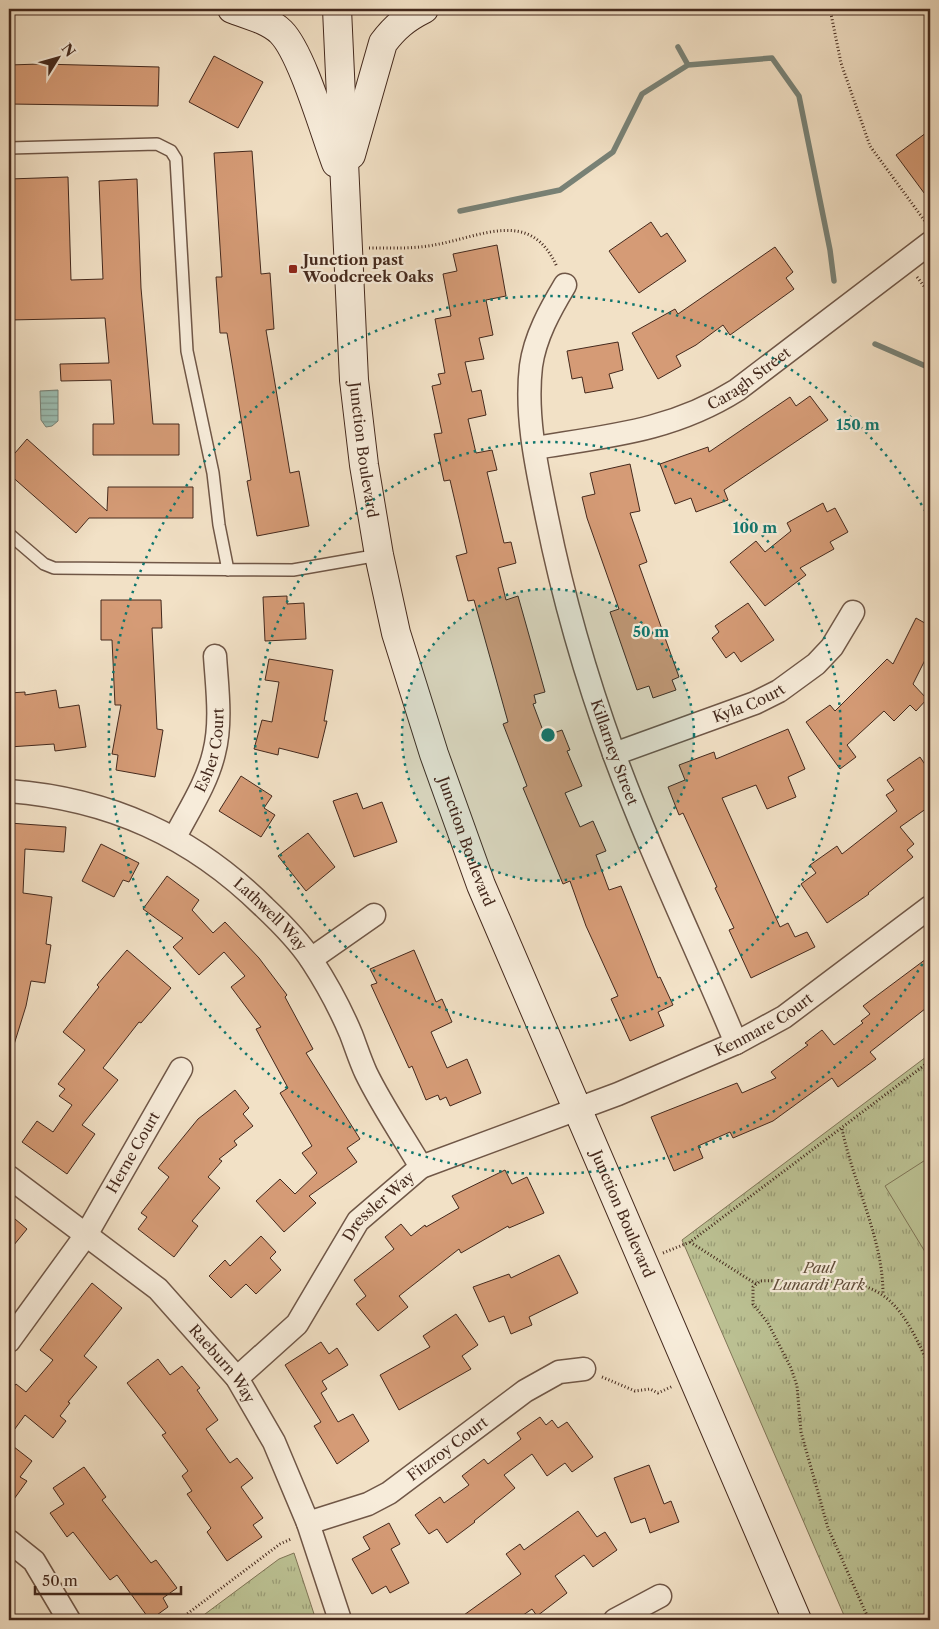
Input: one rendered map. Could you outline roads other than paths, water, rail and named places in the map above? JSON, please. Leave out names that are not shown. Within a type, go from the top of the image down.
[{"type":"main road","points":[[232,9],[264,21],[280,31],[295,51],[344,183]]},
{"type":"main road","name":"Junction Boulevard","points":[[337,9],[346,249],[354,380],[364,465],[379,556],[396,633],[434,754],[481,886],[797,1620]]},
{"type":"main road","points":[[344,183],[383,43],[394,27],[424,9]]},
{"type":"street","name":"Caragh Street","points":[[535,448],[658,426],[710,407],[737,390],[930,243]]},
{"type":"street","name":"Killarney Street","points":[[565,285],[543,326],[535,346],[532,365],[530,412],[548,520],[563,586],[587,672],[614,754],[736,1043]]},
{"type":"street","name":"Kyla Court","points":[[614,754],[755,703],[779,691],[800,677],[822,658],[832,647],[853,612]]},
{"type":"street","name":"Esher Court","points":[[175,837],[203,783],[214,752],[219,715],[215,656]]},
{"type":"street","name":"Lathwell Way","points":[[9,791],[49,794],[96,806],[175,837],[218,866],[249,892],[280,923],[310,959],[334,998],[366,1072],[421,1167]]},
{"type":"street","name":"Kenmare Court","points":[[577,1108],[618,1094],[736,1043],[784,1016],[930,907]]},
{"type":"street","points":[[310,959],[374,915]]},
{"type":"street","name":"Herne Court","points":[[9,1341],[86,1235],[181,1070]]},
{"type":"street","name":"Dressler Way","points":[[237,1378],[297,1324],[358,1221],[421,1167],[577,1108]]},
{"type":"street","name":"Raeburn Way","points":[[9,1177],[158,1289],[237,1378],[274,1442],[308,1523],[340,1620]]},
{"type":"street","name":"Fitzroy Court","points":[[308,1523],[368,1504],[389,1493],[525,1391],[559,1372],[584,1369]]},
{"type":"street","points":[[9,1541],[34,1561],[69,1620]]},
{"type":"street","points":[[615,1620],[660,1596]]},
{"type":"lane","points":[[9,148],[157,144],[171,151],[176,159],[187,351],[213,473],[219,525],[228,570]]},
{"type":"lane","points":[[9,534],[44,564],[54,568],[293,570],[379,556]]},
{"type":"water","points":[[58,390],[58,421],[52,426],[46,427],[41,420],[40,391]]},
{"type":"waterway","points":[[678,47],[688,65],[772,58],[799,96],[830,250],[834,281]]},
{"type":"waterway","points":[[460,211],[560,190],[613,152],[642,94],[688,65]]},
{"type":"waterway","points":[[875,344],[930,368]]},
{"type":"waterway","points":[[930,411],[927,428],[930,434]]},
{"type":"place","name":"Junction past Woodcreek Oaks","points":[[293,269]]},
{"type":"park label","name":"Paul Lunardi Park","points":[[819,1276]]}]
